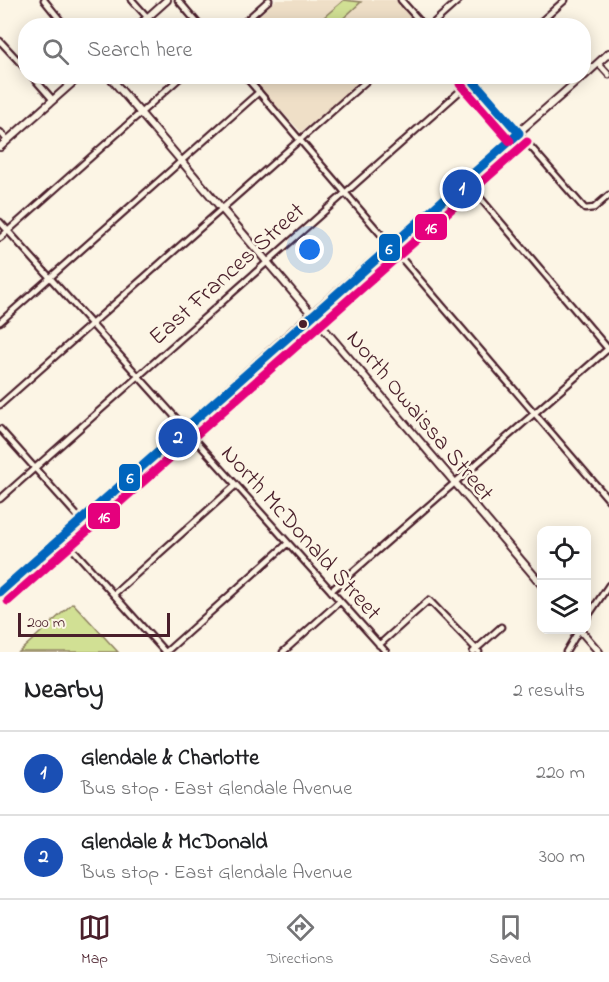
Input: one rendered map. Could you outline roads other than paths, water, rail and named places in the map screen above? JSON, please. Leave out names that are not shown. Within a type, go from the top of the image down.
[{"type":"street","points":[[44,0],[59,18]]},
{"type":"street","points":[[132,0],[148,18],[167,0]]},
{"type":"street","points":[[178,0],[193,18]]},
{"type":"street","points":[[249,18],[269,0]]},
{"type":"street","points":[[401,0],[417,18]]},
{"type":"street","points":[[439,18],[459,0]]},
{"type":"street","points":[[545,18],[565,0]]},
{"type":"street","points":[[0,41],[18,60]]},
{"type":"street","points":[[591,69],[609,53]]},
{"type":"street","points":[[598,63],[609,75]]},
{"type":"street","points":[[39,84],[53,100]]},
{"type":"street","points":[[0,147],[71,84]]},
{"type":"street","name":"North Owaissa Street","points":[[116,84],[538,580]]},
{"type":"street","points":[[0,238],[173,84]]},
{"type":"street","points":[[252,84],[392,244],[609,500]]},
{"type":"street","points":[[0,405],[363,84]]},
{"type":"street","name":"East Frances Street","points":[[0,499],[466,84]]},
{"type":"street","points":[[478,84],[582,207],[590,210],[609,195]]},
{"type":"street","points":[[0,592],[574,84]]},
{"type":"street","points":[[0,322],[259,92]]},
{"type":"street","points":[[0,132],[8,140]]},
{"type":"street","points":[[331,591],[609,349],[465,180]]},
{"type":"street","name":"North McDonald Street","points":[[0,222],[386,652]]},
{"type":"street","points":[[0,429],[81,520]]},
{"type":"street","points":[[114,594],[236,485]]},
{"type":"street","points":[[62,537],[166,652],[288,543]]},
{"type":"street","points":[[591,612],[609,585]]},
{"type":"street","points":[[379,645],[429,600],[476,651],[501,627]]},
{"type":"street","points":[[287,651],[340,601]]},
{"type":"street","points":[[566,652],[577,634]]},
{"type":"street","points":[[583,634],[599,652]]},
{"type":"place","name":"Glendale & Charlotte","points":[[462,189]]},
{"type":"place","name":"Glendale & McDonald","points":[[178,438]]}]
